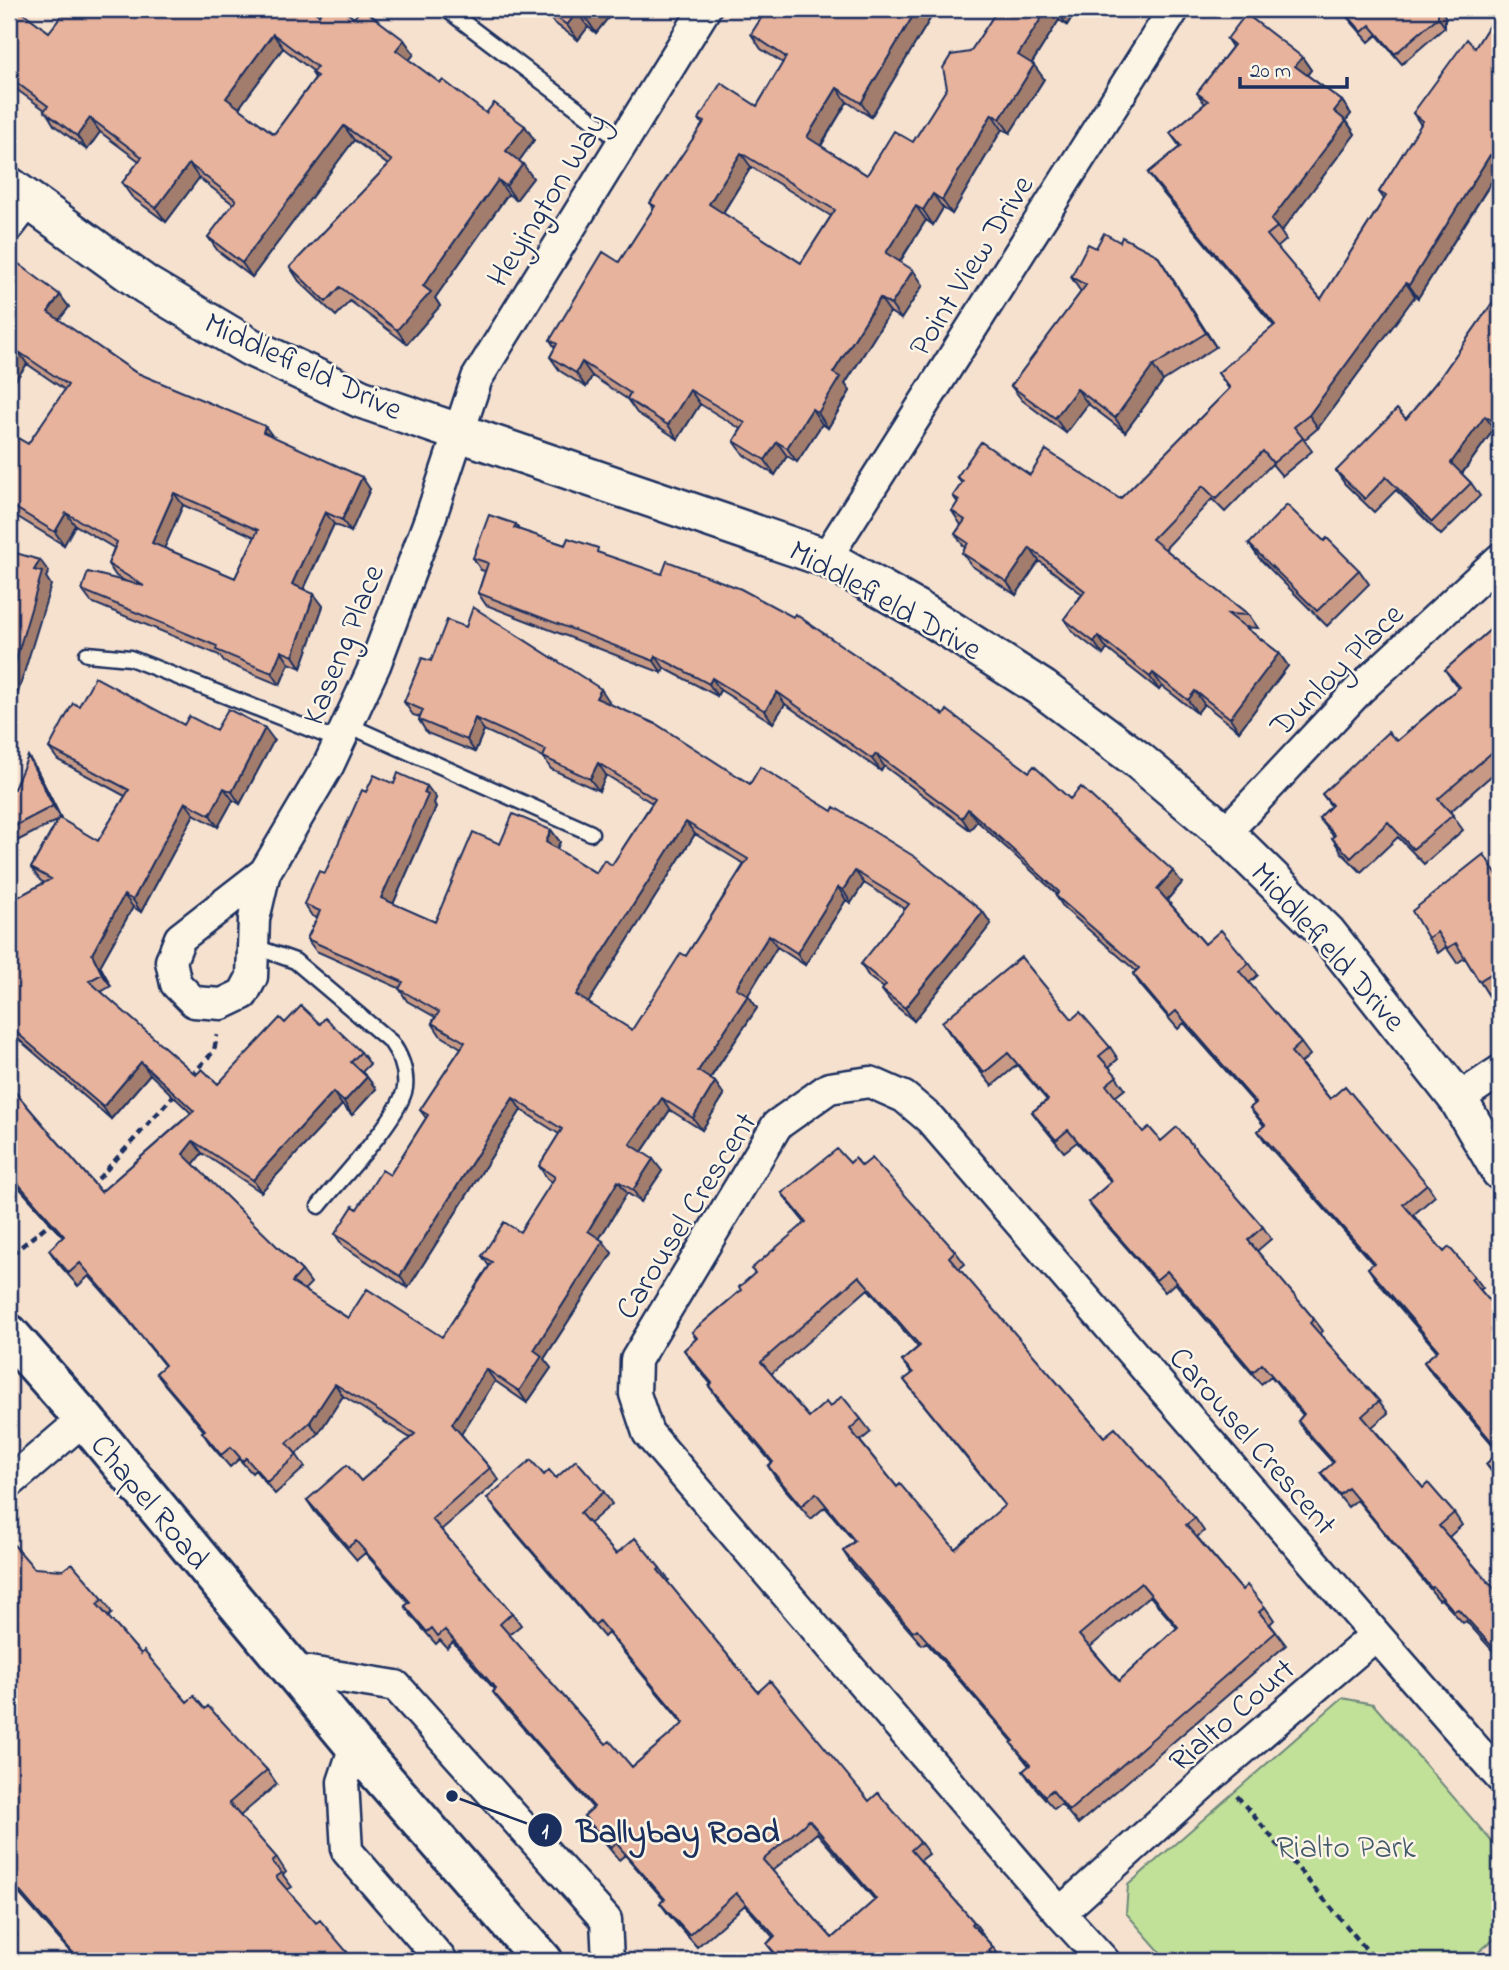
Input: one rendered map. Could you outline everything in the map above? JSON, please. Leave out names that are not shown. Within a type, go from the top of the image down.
[{"type":"main road","name":"Chapel Road","points":[[9,1334],[84,1419],[355,1746],[543,1961]]},
{"type":"street","name":"Heyington Way","points":[[459,432],[478,378],[705,9]]},
{"type":"street","name":"Point View Drive","points":[[826,558],[1174,9]]},
{"type":"street","name":"Middlefield Drive","points":[[15,204],[250,347],[361,399],[826,558],[927,615],[1043,689],[1138,760],[1225,833],[1326,933],[1458,1099],[1500,1171]]},
{"type":"street","name":"Kaseng Place","points":[[265,872],[180,938],[171,961],[176,984],[194,1002],[222,1004],[243,994],[252,977],[254,919],[265,872],[344,733],[375,664],[459,432]]},
{"type":"street","name":"Dunloy Place","points":[[1225,833],[1359,690],[1500,559]]},
{"type":"street","points":[[1458,1099],[1500,1071]]},
{"type":"street","name":"Carousel Crescent","points":[[1060,1913],[648,1433],[635,1394],[636,1360],[777,1125],[830,1088],[870,1082],[904,1097],[930,1119],[1376,1635]]},
{"type":"street","points":[[9,1483],[84,1419]]},
{"type":"street","points":[[1376,1635],[1495,1760]]},
{"type":"street","name":"Rialto Court","points":[[1060,1913],[1216,1772],[1376,1635]]},
{"type":"street","points":[[290,1669],[396,1686],[606,1920],[608,1961]]},
{"type":"street","points":[[355,1746],[342,1782],[346,1850],[442,1961]]},
{"type":"street","points":[[1060,1913],[1104,1961]]},
{"type":"lane","points":[[446,9],[622,143]]},
{"type":"lane","points":[[87,654],[130,658],[344,733],[591,833]]},
{"type":"lane","points":[[253,946],[295,961],[391,1042],[401,1057],[405,1074],[401,1101],[319,1206]]},
{"type":"path","points":[[186,1082],[214,1051],[222,1004]]},
{"type":"path","points":[[83,1195],[177,1092]]},
{"type":"path","points":[[12,1254],[63,1212]]},
{"type":"path","points":[[1216,1772],[1376,1961]]},
{"type":"green space","name":"Rialto Park","points":[[1342,1698],[1373,1704],[1500,1851],[1500,1934],[1468,1961],[1168,1961],[1126,1913],[1128,1885]]},
{"type":"building","points":[[9,9],[18,9],[49,32],[67,9],[311,9],[319,15],[323,9],[342,9],[354,18],[363,9],[404,40],[396,50],[440,83],[443,80],[486,113],[494,103],[525,126],[506,151],[523,164],[506,186],[498,180],[423,286],[431,292],[397,330],[340,287],[326,302],[290,267],[392,161],[344,126],[242,263],[208,237],[236,200],[189,164],[156,208],[122,183],[142,157],[90,118],[77,136],[44,111],[48,106],[9,77]],"holes":[[[273,34],[317,67],[312,73],[317,76],[274,134],[226,98]]]},
{"type":"building","points":[[545,9],[593,9],[586,18],[577,12],[567,25]]},
{"type":"building","points":[[767,9],[917,9],[861,103],[837,88],[807,137],[867,175],[894,131],[913,142],[947,88],[943,68],[951,55],[970,52],[998,9],[1047,9],[1018,55],[1034,65],[1000,119],[992,114],[942,200],[933,194],[923,210],[916,206],[886,253],[913,270],[891,305],[880,298],[833,373],[840,377],[818,413],[812,409],[787,448],[777,442],[765,460],[734,441],[745,423],[690,390],[668,425],[627,399],[630,393],[582,362],[576,373],[550,357],[557,344],[550,340],[603,252],[619,262],[655,206],[650,203],[704,122],[699,119],[721,83],[757,106],[786,57],[751,34]],"holes":[[[741,153],[835,210],[801,263],[709,204]]]},
{"type":"building","points":[[1342,9],[1438,9],[1438,17],[1395,54],[1370,25],[1362,32]]},
{"type":"building","points":[[1499,9],[1500,162],[1490,155],[1409,285],[1406,283],[1309,415],[1294,427],[1303,438],[1273,463],[1263,451],[1216,499],[1203,486],[1152,539],[1249,615],[1228,614],[1279,653],[1230,718],[1195,691],[1188,700],[1153,673],[1150,677],[1098,636],[1094,642],[1064,619],[1085,591],[1030,548],[1007,582],[962,553],[968,543],[955,534],[965,520],[952,511],[959,500],[953,496],[963,481],[957,477],[981,442],[1030,475],[1046,450],[1120,499],[1230,388],[1218,373],[1275,325],[1148,173],[1181,146],[1170,133],[1208,101],[1197,93],[1234,45],[1227,39],[1246,14],[1302,57],[1295,66],[1342,101],[1334,111],[1346,121],[1271,220],[1277,227],[1267,235],[1321,299],[1386,196],[1379,192],[1423,121],[1413,113],[1467,39],[1475,48]]},
{"type":"building","points":[[1104,233],[1120,242],[1122,237],[1157,255],[1206,333],[1153,366],[1115,418],[1077,389],[1055,418],[1011,386],[1086,285],[1071,277],[1088,244],[1096,248]]},
{"type":"building","points":[[19,264],[60,295],[48,312],[135,372],[265,426],[263,432],[362,477],[342,520],[325,512],[292,584],[314,594],[293,656],[281,651],[272,673],[216,650],[217,646],[82,590],[88,572],[144,586],[108,564],[117,542],[66,513],[55,532],[9,504],[9,433],[28,444],[68,385],[19,352],[9,366],[9,279]],"holes":[[[174,493],[258,530],[235,578],[152,543]]]},
{"type":"building","points":[[1500,292],[1500,415],[1495,422],[1485,416],[1451,463],[1471,483],[1432,522],[1386,477],[1365,499],[1336,471],[1397,409],[1406,419],[1439,379]]},
{"type":"building","points":[[1287,505],[1324,541],[1327,538],[1359,570],[1317,611],[1249,544]]},
{"type":"building","points":[[489,515],[516,524],[514,528],[565,545],[568,538],[598,548],[597,552],[662,574],[667,561],[741,589],[793,617],[795,614],[944,715],[947,710],[1029,772],[1034,766],[1070,799],[1081,787],[1173,871],[1157,889],[1205,944],[1221,930],[1249,963],[1239,971],[1301,1043],[1291,1052],[1330,1099],[1345,1086],[1427,1184],[1403,1204],[1444,1252],[1449,1247],[1474,1276],[1471,1279],[1500,1313],[1500,1351],[1494,1356],[1500,1364],[1500,1451],[1424,1362],[1438,1350],[1368,1268],[1374,1263],[1258,1131],[1265,1125],[1250,1108],[1256,1103],[1176,1011],[1169,1017],[1133,974],[1139,968],[1056,896],[1059,892],[968,809],[962,818],[876,754],[872,759],[777,692],[765,711],[712,678],[709,684],[656,656],[654,661],[478,593],[488,563],[473,558]]},
{"type":"building","points":[[9,551],[40,560],[34,570],[42,572],[9,683]]},
{"type":"building","points":[[473,607],[601,689],[596,698],[656,724],[750,784],[760,767],[832,811],[834,807],[915,857],[983,912],[905,1008],[882,990],[886,985],[861,964],[909,904],[855,871],[843,890],[838,887],[797,953],[769,935],[736,988],[748,995],[698,1071],[715,1082],[693,1118],[662,1098],[630,1144],[653,1159],[633,1190],[618,1181],[588,1231],[603,1241],[534,1350],[542,1356],[519,1391],[486,1369],[452,1424],[490,1468],[432,1519],[512,1613],[500,1624],[606,1744],[610,1741],[632,1767],[684,1723],[599,1621],[595,1625],[487,1498],[531,1460],[544,1475],[549,1470],[556,1478],[576,1460],[604,1492],[580,1513],[616,1554],[635,1538],[758,1692],[770,1681],[869,1801],[878,1793],[920,1842],[911,1850],[974,1922],[972,1924],[993,1947],[989,1951],[998,1961],[780,1961],[767,1944],[775,1936],[736,1893],[689,1935],[660,1903],[665,1899],[616,1843],[611,1848],[584,1816],[594,1807],[493,1692],[496,1689],[445,1630],[438,1636],[432,1628],[427,1632],[405,1606],[410,1602],[356,1541],[348,1547],[307,1500],[347,1465],[361,1481],[415,1434],[335,1384],[310,1422],[287,1443],[297,1455],[267,1482],[246,1458],[243,1461],[231,1447],[221,1455],[202,1432],[205,1430],[156,1373],[165,1365],[119,1308],[80,1263],[69,1273],[49,1250],[64,1236],[9,1173],[9,1085],[101,1192],[194,1111],[141,1062],[103,1107],[9,1026],[9,902],[51,879],[31,868],[59,818],[98,841],[129,790],[49,748],[73,703],[79,706],[95,677],[184,725],[189,716],[216,730],[228,709],[265,728],[232,792],[224,788],[210,815],[185,802],[133,900],[124,895],[92,954],[102,974],[89,981],[196,1075],[202,1069],[218,1084],[280,1018],[285,1023],[301,1006],[320,1024],[325,1018],[361,1052],[351,1062],[367,1077],[344,1102],[333,1092],[253,1180],[193,1141],[183,1154],[302,1271],[292,1282],[348,1318],[367,1289],[442,1337],[492,1262],[482,1256],[504,1222],[520,1232],[555,1177],[539,1166],[562,1129],[513,1098],[400,1276],[335,1234],[353,1206],[357,1209],[382,1170],[390,1175],[428,1115],[420,1110],[465,1042],[432,1023],[439,1012],[399,989],[403,982],[307,939],[320,911],[304,904],[319,871],[325,873],[362,790],[366,792],[374,775],[394,784],[398,773],[427,786],[424,793],[428,795],[381,898],[435,922],[473,832],[500,844],[513,814],[551,830],[546,842],[596,873],[604,860],[612,865],[655,799],[598,763],[590,779],[543,757],[546,750],[475,718],[467,740],[419,720],[423,710],[404,702],[422,658],[431,661],[447,620],[466,627]],"holes":[[[686,822],[748,859],[686,956],[681,953],[632,1030],[576,995]],[[809,1820],[876,1899],[832,1938],[763,1860]]]},
{"type":"building","points":[[1500,621],[1500,754],[1496,749],[1438,799],[1453,815],[1413,849],[1388,822],[1351,858],[1332,838],[1335,835],[1319,818],[1332,805],[1322,794],[1388,732],[1397,741],[1460,687],[1445,670]]},
{"type":"building","points":[[28,756],[53,806],[9,829],[9,787],[14,789]]},
{"type":"building","points":[[1484,854],[1496,874],[1500,871],[1500,968],[1479,981],[1456,943],[1447,948],[1437,932],[1428,938],[1412,911]]},
{"type":"building","points":[[1021,957],[1072,1019],[1080,1012],[1110,1047],[1099,1056],[1117,1076],[1106,1085],[1143,1132],[1149,1127],[1161,1141],[1177,1127],[1263,1227],[1248,1240],[1314,1319],[1310,1323],[1379,1401],[1362,1416],[1423,1488],[1428,1483],[1454,1513],[1439,1526],[1497,1592],[1500,1589],[1499,1654],[1458,1609],[1454,1611],[1433,1587],[1431,1588],[1348,1488],[1340,1495],[1321,1473],[1334,1462],[1298,1421],[1304,1414],[1262,1364],[1253,1372],[1167,1271],[1156,1280],[1088,1202],[1112,1181],[1068,1130],[1056,1140],[1032,1112],[1048,1100],[1008,1053],[984,1073],[942,1022]]},
{"type":"building","points":[[837,1149],[850,1163],[855,1158],[862,1166],[872,1158],[955,1251],[949,1257],[1104,1437],[1115,1428],[1195,1518],[1186,1525],[1242,1590],[1247,1585],[1265,1607],[1259,1612],[1276,1632],[1069,1811],[1052,1790],[1045,1796],[1023,1771],[1030,1765],[1011,1743],[1014,1741],[917,1629],[913,1632],[843,1551],[855,1541],[816,1493],[801,1506],[768,1466],[773,1462],[709,1386],[712,1383],[684,1350],[697,1338],[692,1332],[741,1290],[739,1287],[755,1273],[751,1269],[806,1222],[782,1193]],"holes":[[[859,1276],[920,1346],[902,1361],[913,1373],[904,1380],[1005,1505],[955,1549],[900,1484],[897,1487],[850,1429],[861,1419],[842,1396],[830,1407],[826,1402],[809,1417],[761,1362]],[[1141,1583],[1178,1627],[1119,1681],[1079,1635]]]},
{"type":"building","points":[[1500,1451],[1500,1481],[1486,1464]]},
{"type":"building","points":[[14,1545],[34,1568],[63,1570],[72,1563],[103,1599],[97,1604],[141,1654],[144,1651],[187,1702],[194,1696],[205,1709],[208,1706],[267,1770],[229,1803],[277,1858],[272,1862],[282,1873],[276,1877],[316,1923],[320,1920],[347,1952],[342,1955],[348,1961],[80,1961],[9,1879],[9,1549]]},
{"type":"place","name":"Ballybay Road","points":[[452,1796]]}]
